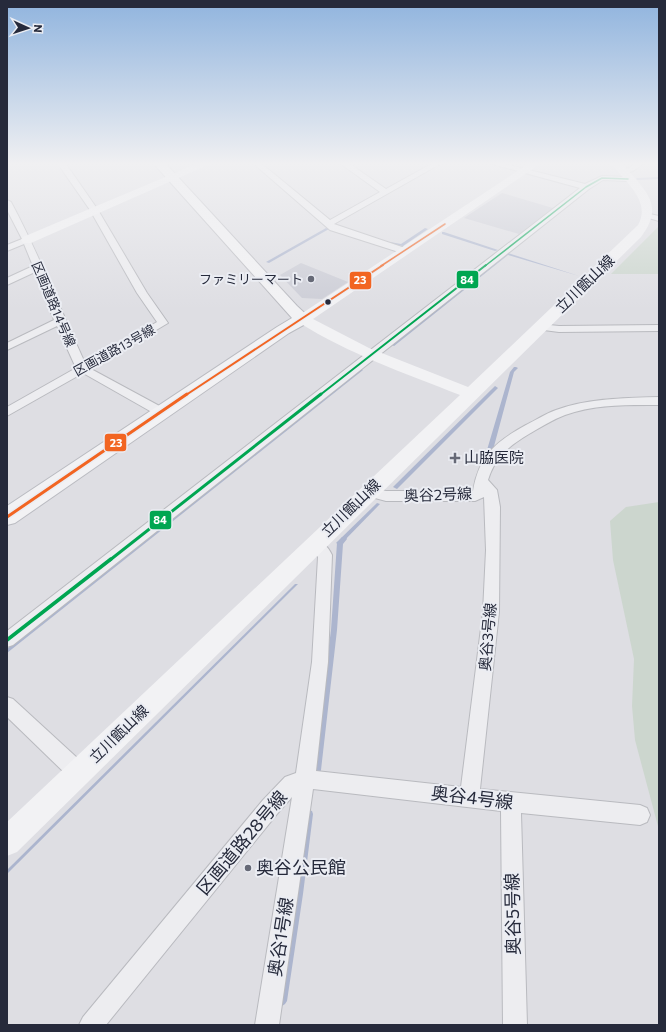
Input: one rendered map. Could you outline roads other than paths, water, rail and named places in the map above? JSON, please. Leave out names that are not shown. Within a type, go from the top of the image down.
[{"type":"main road","points":[[7,517],[283,330],[303,319],[291,309],[204,212]]},
{"type":"street","name":"区画道路14号線","points":[[12,212],[27,240],[60,321],[82,368]]},
{"type":"street","points":[[7,248],[89,212]]},
{"type":"street","name":"区画道路13号線","points":[[7,412],[163,323],[142,293],[95,212]]},
{"type":"street","points":[[315,212],[333,228],[405,251]]},
{"type":"street","points":[[329,224],[350,212]]},
{"type":"street","points":[[463,212],[303,319],[318,329],[371,354],[470,393]]},
{"type":"street","points":[[7,640],[554,212]]},
{"type":"street","name":"立川甑山線","points":[[7,842],[470,393],[654,217]]},
{"type":"street","points":[[7,282],[38,268]]},
{"type":"street","points":[[7,348],[60,321]]},
{"type":"street","points":[[540,327],[559,329],[659,328]]},
{"type":"street","points":[[82,368],[161,412]]},
{"type":"street","name":"奥谷2号線","points":[[368,492],[386,496],[479,495],[481,481],[487,463],[495,451],[508,441],[560,413],[591,405],[659,401]]},
{"type":"street","name":"奥谷3号線","points":[[469,797],[491,612],[493,507],[490,490],[481,481]]},
{"type":"street","points":[[305,778],[320,662],[325,555],[314,544]]},
{"type":"street","points":[[7,705],[79,773]]},
{"type":"street","name":"奥谷4号線","points":[[305,778],[510,802],[640,815]]},
{"type":"street","name":"区画道路28号線","points":[[91,1025],[270,807],[292,784],[305,778]]},
{"type":"street","name":"奥谷1号線","points":[[267,1025],[305,778]]},
{"type":"street","name":"奥谷5号線","points":[[510,802],[515,1025]]},
{"type":"water","points":[[508,253],[579,276],[508,255],[394,346],[392,345]]},
{"type":"water","points":[[361,369],[363,370],[7,653],[7,649]]},
{"type":"water","points":[[495,386],[498,388],[397,489],[393,487]]},
{"type":"water","points":[[377,503],[380,504],[340,545],[336,543]]},
{"type":"water","points":[[295,584],[298,584],[7,874],[7,870]]},
{"type":"waterway","points":[[268,262],[327,229]]},
{"type":"waterway","points":[[390,243],[402,245],[426,229]]},
{"type":"waterway","points":[[443,233],[496,250]]},
{"type":"waterway","points":[[490,450],[512,372],[516,368]]},
{"type":"waterway","points":[[317,770],[334,630],[340,543],[344,539]]},
{"type":"waterway","points":[[282,1001],[299,894],[309,814]]},
{"type":"place","name":"ファミリーマート","points":[[311,279]]},
{"type":"place","name":"山脇医院","points":[[455,458]]},
{"type":"place","name":"奥谷公民館","points":[[248,868]]}]
